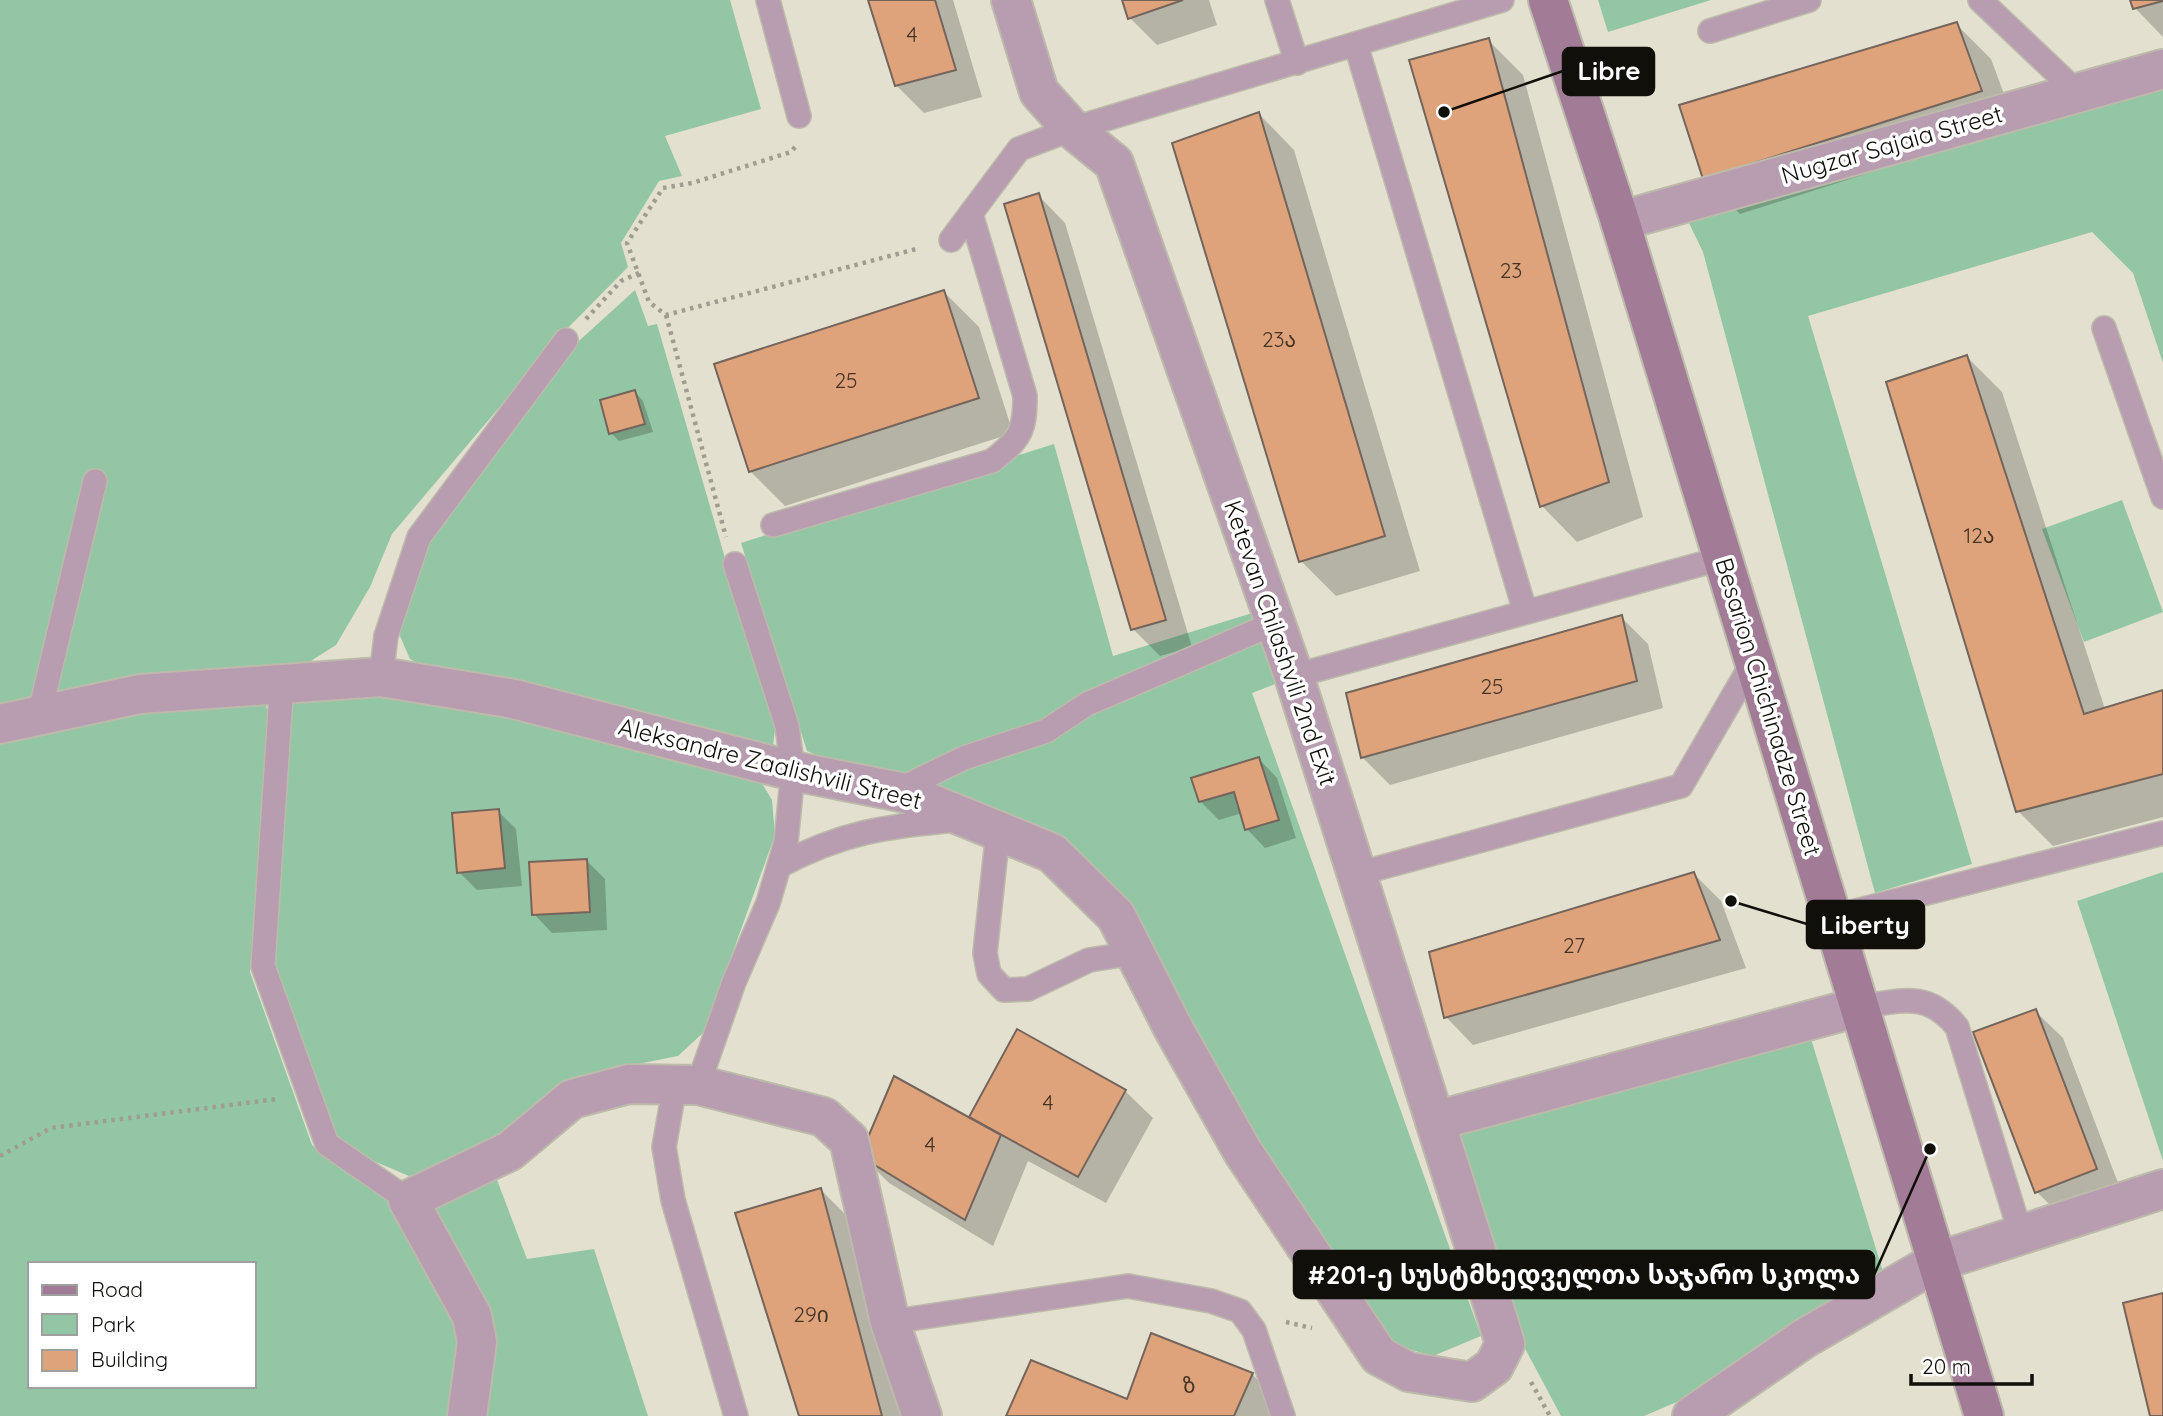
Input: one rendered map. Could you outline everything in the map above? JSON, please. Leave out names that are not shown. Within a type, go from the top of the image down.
[{"type":"street","name":"Ketevan Chilashvili 2nd Exit","points":[[1011,0],[1039,92],[1072,129],[1114,163],[1294,676],[1497,1317]]},
{"type":"street","name":"Besarion Chichinadze Street","points":[[1548,0],[1620,221],[1984,1416]]},
{"type":"street","name":"Nugzar Sajaia Street","points":[[1620,221],[2163,69]]},
{"type":"street","name":"Aleksandre Zaalishvili Street","points":[[0,724],[140,694],[282,681],[381,677],[514,699],[793,771],[895,791],[985,825],[1052,853],[1116,916],[1173,1028],[1244,1152],[1379,1356],[1409,1372],[1472,1382],[1494,1366],[1505,1344],[1497,1317]]},
{"type":"street","points":[[1435,1121],[1859,1007]]},
{"type":"street","points":[[467,1416],[477,1342],[472,1316],[408,1200],[510,1151],[572,1099],[629,1084],[687,1085],[824,1117],[849,1140],[890,1322],[922,1416]]},
{"type":"street","points":[[1692,1416],[1805,1338],[1936,1262],[2163,1189]]},
{"type":"lane","points":[[768,0],[799,116]]},
{"type":"lane","points":[[1277,0],[1297,63]]},
{"type":"lane","points":[[951,240],[1019,149],[1072,129],[1502,0]]},
{"type":"lane","points":[[1710,32],[1809,0]]},
{"type":"lane","points":[[1980,0],[2078,93]]},
{"type":"lane","points":[[1356,45],[1525,611]]},
{"type":"lane","points":[[773,525],[992,461],[1017,442],[1025,421],[1025,396],[971,214]]},
{"type":"lane","points":[[2104,328],[2163,498]]},
{"type":"lane","points":[[381,677],[386,636],[419,537],[566,340]]},
{"type":"lane","points":[[39,716],[95,481]]},
{"type":"lane","points":[[1294,676],[1723,558]]},
{"type":"lane","points":[[735,564],[787,726],[793,771],[786,842],[768,903],[687,1085],[664,1147],[673,1200],[736,1416]]},
{"type":"lane","points":[[895,791],[964,758],[1045,731],[1087,704],[1275,623]]},
{"type":"lane","points":[[1357,874],[1681,786],[1754,660]]},
{"type":"lane","points":[[282,681],[263,966],[327,1144],[408,1200]]},
{"type":"lane","points":[[779,866],[819,845],[897,825],[985,825],[985,953],[989,975],[1004,990],[1028,989],[1089,960],[1135,953]]},
{"type":"lane","points":[[1832,917],[2163,833]]},
{"type":"lane","points":[[1859,1007],[1919,999],[1944,1010],[1957,1027],[2021,1235]]},
{"type":"lane","points":[[890,1322],[1128,1286],[1211,1301],[1240,1311],[1254,1330],[1283,1416]]},
{"type":"path","points":[[735,564],[705,469],[666,315],[649,302],[628,243],[663,188],[692,183],[791,152],[801,139],[799,116]]},
{"type":"path","points":[[666,315],[951,240]]},
{"type":"path","points":[[566,340],[621,281],[639,273]]},
{"type":"path","points":[[0,1156],[51,1128],[309,1095]]},
{"type":"path","points":[[1240,1311],[1370,1342]]},
{"type":"green space","points":[[0,0],[730,0],[761,109],[665,136],[682,176],[659,181],[621,243],[628,267],[558,338],[392,534],[370,587],[336,645],[303,666],[150,677],[0,703]]},
{"type":"green space","points":[[1598,0],[1711,0],[1608,32]]},
{"type":"green space","points":[[2163,86],[2163,363],[2133,273],[2092,232],[1808,316],[1972,864],[1875,893],[1703,252],[1689,223]]},
{"type":"green space","points":[[635,290],[648,326],[657,324],[775,730],[772,754],[452,681],[410,659],[396,627],[427,541],[570,349]]},
{"type":"green space","points":[[1054,444],[1113,656],[1262,610],[1280,682],[1252,693],[1481,1336],[1433,1356],[1394,1345],[1251,1146],[1110,895],[848,768],[807,751],[741,543]]},
{"type":"green space","points":[[2122,500],[2163,612],[2084,642],[2042,529]]},
{"type":"green space","points":[[371,692],[526,713],[760,780],[772,800],[775,835],[704,1032],[678,1056],[577,1076],[520,1127],[442,1171],[409,1176],[369,1159],[334,1135],[273,969],[292,696]]},
{"type":"green space","points":[[150,702],[265,703],[269,716],[250,972],[312,1145],[403,1211],[467,1330],[454,1416],[0,1416],[0,733]]},
{"type":"green space","points":[[2163,872],[2163,1161],[2077,901]]},
{"type":"green space","points":[[1811,1039],[1885,1278],[1686,1398],[1644,1416],[1561,1416],[1520,1339],[1450,1133]]},
{"type":"green space","points":[[494,1172],[527,1259],[594,1249],[648,1416],[478,1416],[429,1199]]},
{"type":"building","points":[[868,0],[935,0],[956,70],[895,86]]},
{"type":"building","points":[[1122,0],[1183,0],[1128,19]]},
{"type":"building","points":[[2130,0],[2163,0],[2163,1],[2133,9]]},
{"type":"building","points":[[1957,22],[1982,91],[1703,179],[1679,105]]},
{"type":"building","points":[[1489,38],[1609,482],[1540,507],[1409,60]]},
{"type":"building","points":[[1259,112],[1385,536],[1299,562],[1172,143]]},
{"type":"building","points":[[1039,193],[1166,620],[1131,630],[1004,204]]},
{"type":"building","points":[[944,290],[979,398],[749,472],[714,364]]},
{"type":"building","points":[[1967,355],[2084,714],[2163,690],[2163,774],[2016,812],[1886,382]]},
{"type":"building","points":[[635,390],[645,424],[609,434],[600,400]]},
{"type":"building","points":[[1622,615],[1637,681],[1361,758],[1346,693]]},
{"type":"building","points":[[1259,757],[1279,820],[1245,830],[1234,792],[1199,802],[1191,778]]},
{"type":"building","points":[[499,809],[505,868],[457,873],[452,813]]},
{"type":"building","points":[[587,859],[590,912],[532,915],[529,862]]},
{"type":"building","points":[[1694,872],[1720,940],[1444,1018],[1429,952]]},
{"type":"building","points":[[2036,1009],[2097,1169],[2035,1193],[1973,1032]]},
{"type":"building","points":[[1017,1029],[1126,1090],[1078,1177],[969,1117]]},
{"type":"building","points":[[894,1076],[1001,1135],[965,1220],[860,1156]]},
{"type":"building","points":[[821,1188],[882,1416],[799,1416],[735,1213]]},
{"type":"building","points":[[2163,1293],[2163,1416],[2150,1416],[2123,1303]]},
{"type":"building","points":[[1151,1333],[1253,1373],[1234,1416],[1006,1416],[1031,1360],[1127,1399]]},
{"type":"place","name":"Libre","points":[[1444,112]]},
{"type":"place","name":"Liberty","points":[[1731,901]]},
{"type":"place","name":"#201-ე სუსტმხედველთა საჯარო სკოლა","points":[[1930,1149]]}]
